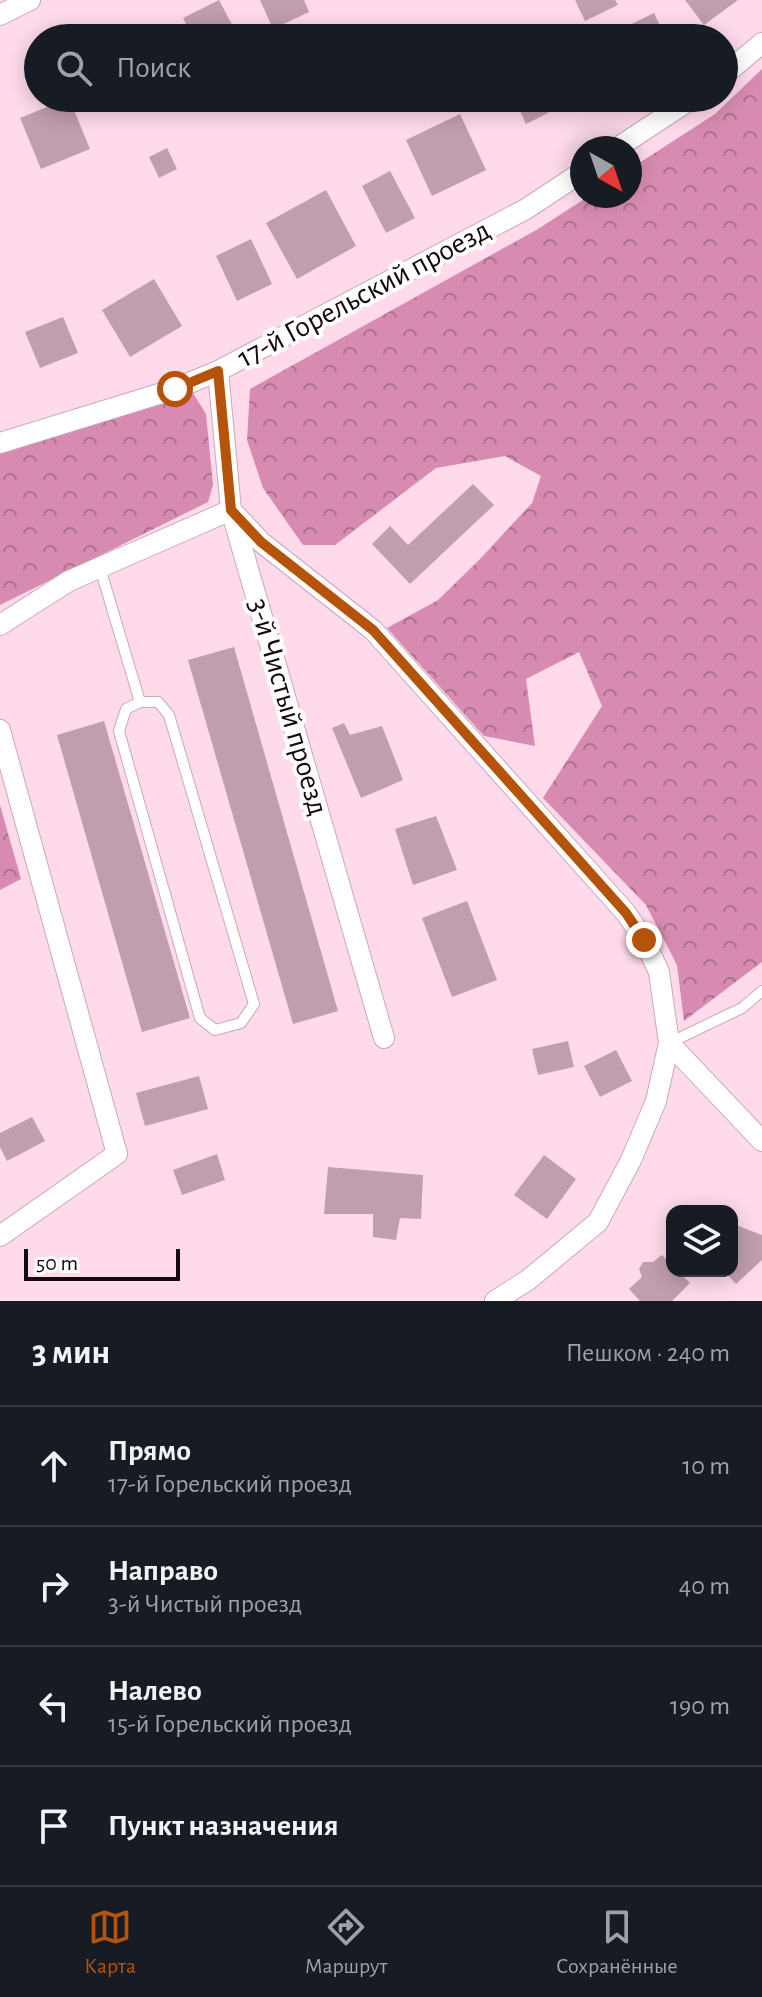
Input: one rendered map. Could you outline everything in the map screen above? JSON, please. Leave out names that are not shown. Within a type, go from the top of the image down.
[{"type":"street","points":[[0,15],[30,0]]},
{"type":"street","points":[[738,63],[762,43]]},
{"type":"street","points":[[635,136],[672,112]]},
{"type":"street","name":"17-й Горельский проезд","points":[[0,443],[175,389],[218,371],[526,209],[570,180]]},
{"type":"street","name":"3-й Чистый проезд","points":[[218,371],[231,510],[384,1038]]},
{"type":"street","points":[[0,625],[69,581],[231,510],[261,542],[373,630],[626,913],[644,940],[659,972],[669,1043],[656,1101],[631,1160],[598,1222],[528,1280],[495,1301]]},
{"type":"street","points":[[0,730],[117,1154],[0,1236]]},
{"type":"street","points":[[669,1043],[762,1141]]},
{"type":"lane","points":[[100,568],[140,702]]},
{"type":"lane","points":[[140,702],[158,702],[169,715],[254,1004],[241,1023],[215,1030],[200,1018],[119,731],[126,709],[140,702]]},
{"type":"lane","points":[[669,1043],[742,1008],[762,991]]},
{"type":"green space","points":[[762,69],[762,962],[684,1021],[677,965],[646,905],[543,798],[602,706],[579,652],[526,679],[535,746],[484,736],[387,628],[438,600],[479,560],[532,503],[541,476],[505,456],[436,468],[335,545],[303,545],[263,488],[247,440],[250,389],[570,208],[642,208],[642,161],[717,112],[738,112],[738,92]]},
{"type":"green space","points":[[193,393],[206,414],[213,485],[208,502],[0,605],[0,454]]},
{"type":"green space","points":[[0,805],[21,879],[0,890]]},
{"type":"building","points":[[219,0],[232,24],[186,24],[183,18]]},
{"type":"building","points":[[260,0],[304,0],[309,12],[284,24],[271,24]]},
{"type":"building","points":[[575,0],[615,0],[618,5],[585,21]]},
{"type":"building","points":[[685,0],[738,0],[705,24]]},
{"type":"building","points":[[654,13],[659,24],[632,24]]},
{"type":"building","points":[[35,112],[75,112],[90,149],[41,169],[20,118]]},
{"type":"building","points":[[520,112],[548,112],[548,113],[526,124]]},
{"type":"building","points":[[460,114],[486,170],[432,196],[406,140]]},
{"type":"building","points":[[167,148],[177,169],[159,178],[149,157]]},
{"type":"building","points":[[390,171],[415,218],[386,233],[362,186]]},
{"type":"building","points":[[326,190],[356,246],[297,279],[266,223]]},
{"type":"building","points":[[251,239],[272,284],[237,301],[216,256]]},
{"type":"building","points":[[154,279],[182,326],[130,357],[102,310]]},
{"type":"building","points":[[63,317],[78,353],[40,368],[25,332]]},
{"type":"building","points":[[473,484],[494,505],[410,584],[372,544],[390,526],[408,545]]},
{"type":"building","points":[[234,647],[338,1011],[293,1024],[188,660]]},
{"type":"building","points":[[104,721],[190,1018],[142,1032],[57,735]]},
{"type":"building","points":[[344,723],[350,735],[382,726],[403,780],[361,798],[332,728]]},
{"type":"building","points":[[436,816],[457,870],[413,885],[395,829]]},
{"type":"building","points":[[467,901],[497,980],[452,997],[422,918]]},
{"type":"building","points":[[568,1041],[574,1067],[538,1075],[532,1049]]},
{"type":"building","points":[[616,1050],[632,1081],[600,1097],[584,1066]]},
{"type":"building","points":[[199,1076],[208,1109],[145,1126],[136,1093]]},
{"type":"building","points":[[32,1117],[45,1141],[7,1161],[0,1147],[0,1133]]},
{"type":"building","points":[[217,1154],[225,1180],[182,1195],[173,1170]]},
{"type":"building","points":[[544,1155],[576,1179],[547,1219],[514,1195]]},
{"type":"building","points":[[328,1167],[423,1175],[421,1219],[400,1218],[396,1240],[373,1237],[373,1214],[324,1214]]},
{"type":"building","points":[[738,1226],[762,1235],[762,1260],[736,1284],[730,1277],[738,1277]]},
{"type":"building","points":[[662,1255],[666,1259],[666,1277],[684,1277],[690,1283],[672,1301],[640,1301],[629,1289],[642,1277],[639,1269],[643,1262],[653,1262]]},
{"type":"route","points":[[175,389],[218,371],[231,510],[261,542],[373,630],[626,913],[644,940]]}]
